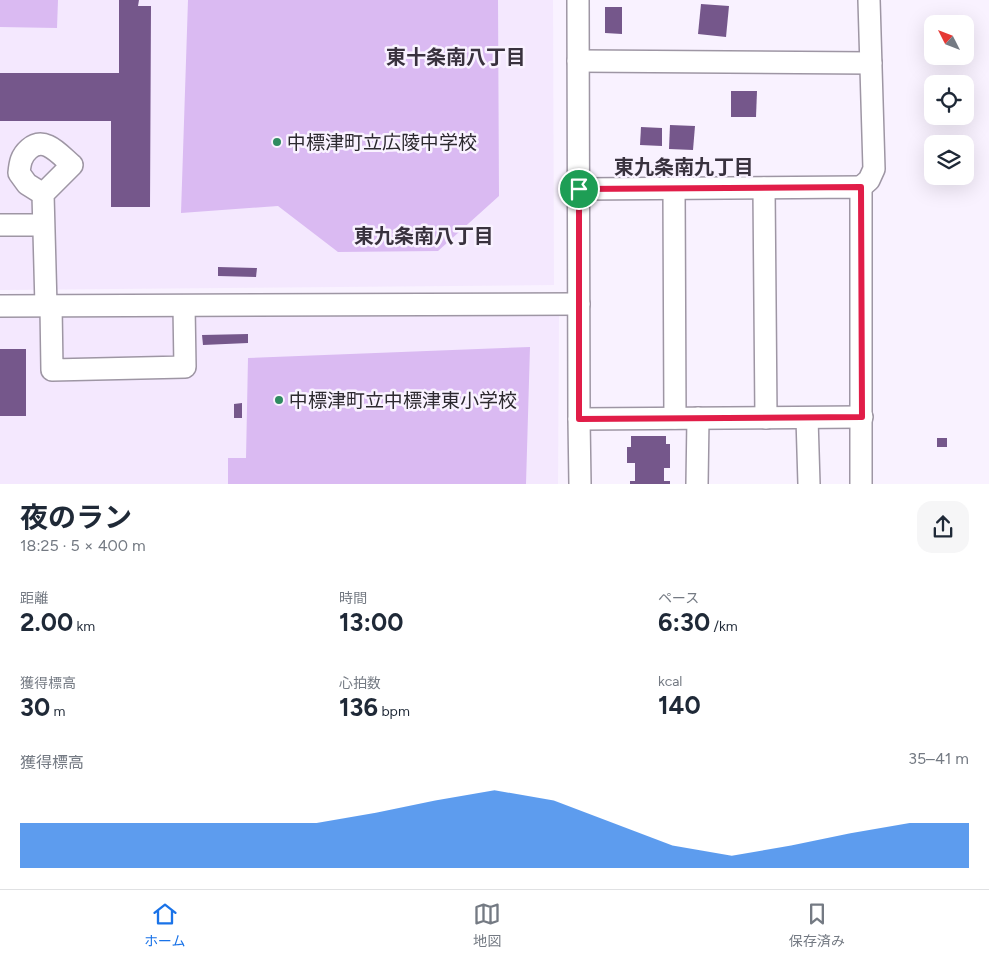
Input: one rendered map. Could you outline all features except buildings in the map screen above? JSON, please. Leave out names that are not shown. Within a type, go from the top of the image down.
[{"type":"street","points":[[578,0],[580,484]]},
{"type":"street","points":[[579,189],[861,187],[868,180],[874,168],[869,0]]},
{"type":"street","points":[[578,61],[871,63]]},
{"type":"street","points":[[861,187],[861,484]]},
{"type":"street","points":[[674,188],[675,418]]},
{"type":"street","points":[[764,188],[766,418]]},
{"type":"street","points":[[43,194],[42,225],[52,370],[185,368],[184,306]]},
{"type":"street","points":[[0,225],[42,225]]},
{"type":"street","points":[[0,306],[579,304]]},
{"type":"street","points":[[579,419],[862,417]]},
{"type":"street","points":[[697,484],[698,418]]},
{"type":"street","points":[[807,418],[809,484]]},
{"type":"shaded area","name":"中標津町立広陵中学校","points":[[0,0],[553,0],[554,285],[0,290]]},
{"type":"shaded area","points":[[0,0],[58,0],[57,28],[0,27]]},
{"type":"shaded area","points":[[188,0],[498,0],[499,196],[438,251],[338,252],[278,206],[181,213]]},
{"type":"shaded area","name":"中標津町立中標津東小学校","points":[[559,316],[558,484],[0,484],[0,317]]},
{"type":"shaded area","points":[[530,347],[526,484],[228,484],[228,458],[246,458],[248,358]]},
{"type":"place","name":"中標津町立広陵中学校","points":[[277,142]]},
{"type":"place","name":"中標津町立中標津東小学校","points":[[279,400]]},
{"type":"district","name":"東十条南八丁目","points":[[456,57]]},
{"type":"district","name":"東九条南九丁目","points":[[684,167]]},
{"type":"district","name":"東九条南八丁目","points":[[424,236]]},
{"type":"route","points":[[861,187],[862,417],[579,419],[579,189],[861,187]]}]
